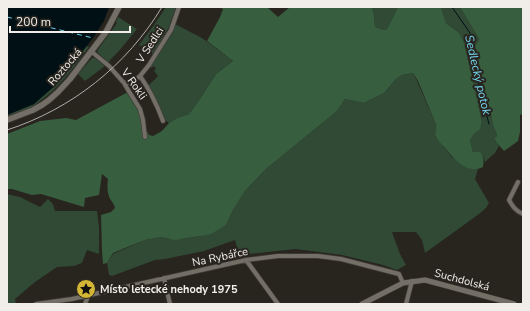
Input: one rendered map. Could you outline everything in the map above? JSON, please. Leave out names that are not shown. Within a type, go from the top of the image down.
[{"type":"main road","name":"Roztocká","points":[[7,120],[33,110],[49,100],[70,79],[106,32],[119,7]]},
{"type":"street","name":"V Sedlci","points":[[124,83],[132,82],[140,76],[149,65],[170,30],[179,7]]},
{"type":"street","name":"V Rokli","points":[[92,52],[109,66],[124,83],[140,109],[145,137]]},
{"type":"street","points":[[140,76],[148,87],[163,121]]},
{"type":"street","points":[[518,182],[509,200],[518,212],[523,214]]},
{"type":"street","name":"Na Rybářce","points":[[36,304],[88,296],[246,260],[278,256],[318,256],[355,262],[399,274],[403,284]]},
{"type":"street","points":[[246,260],[278,304]]},
{"type":"street","points":[[164,278],[170,304]]},
{"type":"street","name":"Suchdolská","points":[[362,304],[403,284],[412,281],[425,280],[514,304]]},
{"type":"street","points":[[406,304],[412,281]]},
{"type":"street","points":[[85,304],[88,296]]},
{"type":"green space","points":[[166,7],[176,7],[169,27],[153,54],[139,45]]},
{"type":"green space","points":[[219,7],[267,7],[278,17],[290,7],[372,7],[375,27],[384,30],[387,29],[398,7],[441,7],[446,23],[459,33],[464,43],[482,122],[480,129],[470,140],[473,152],[480,152],[482,155],[484,160],[483,167],[472,169],[461,165],[437,139],[435,135],[436,125],[418,81],[413,73],[402,75],[396,79],[384,93],[364,103],[345,99],[337,111],[266,169],[245,191],[233,210],[226,225],[211,234],[201,236],[175,240],[162,237],[145,240],[113,253],[107,263],[103,264],[101,215],[111,212],[115,208],[108,194],[108,179],[102,174],[99,195],[85,198],[84,207],[41,194],[32,195],[7,189],[7,134],[40,121],[66,118],[76,120],[128,92],[140,113],[142,122],[149,135],[153,136],[162,131],[169,123],[177,118],[189,114],[216,74],[233,61],[207,41],[223,9]]},
{"type":"green space","points":[[372,7],[398,7],[387,29],[384,30],[375,27]]},
{"type":"green space","points":[[441,7],[460,7],[479,40],[475,46],[485,98],[490,108],[493,126],[497,136],[494,138],[499,146],[495,153],[485,162],[483,156],[473,152],[470,140],[482,122],[464,43],[457,31],[446,23]]},
{"type":"green space","points":[[460,7],[522,7],[523,114],[520,115],[520,132],[518,141],[504,151],[494,138],[497,136],[493,126],[490,108],[485,98],[475,46],[479,40]]},
{"type":"green space","points":[[118,17],[137,29],[109,63],[97,51],[117,23]]},
{"type":"green space","points":[[175,24],[202,38],[233,61],[216,74],[189,114],[177,118],[169,123],[165,120],[148,86],[158,76],[154,71],[156,68],[153,66],[152,68],[150,67],[173,31]]},
{"type":"green space","points":[[86,46],[89,47],[65,78],[51,92],[33,106],[7,116],[34,104]]},
{"type":"green space","points":[[92,58],[95,58],[105,66],[85,81],[78,74]]},
{"type":"green space","points":[[413,73],[436,125],[435,135],[437,139],[452,157],[470,168],[478,169],[475,179],[489,203],[479,214],[425,253],[422,240],[416,232],[392,232],[400,254],[406,265],[397,270],[342,255],[296,249],[239,255],[235,240],[204,251],[155,260],[112,276],[109,275],[107,263],[113,254],[145,240],[162,237],[170,239],[183,239],[201,236],[226,225],[233,210],[245,191],[266,169],[337,111],[345,99],[364,103],[384,93],[396,79],[402,75]]},
{"type":"green space","points":[[7,194],[20,197],[40,207],[48,199],[53,204],[55,211],[97,211],[99,227],[99,254],[87,250],[82,263],[74,266],[57,267],[35,282],[15,299],[16,304],[7,304]]},
{"type":"shaded area","points":[[7,7],[109,7],[104,21],[93,38],[57,84],[34,104],[7,115]]},
{"type":"waterway","name":"Sedlecký potok","points":[[452,7],[470,33],[469,45],[473,53],[479,86],[489,124]]},
{"type":"ferry route","points":[[7,17],[93,38]]},
{"type":"railway","points":[[7,130],[54,110],[96,82],[115,66],[132,48],[162,7]]},
{"type":"place","name":"Místo letecké nehody 1975","points":[[86,289]]}]
